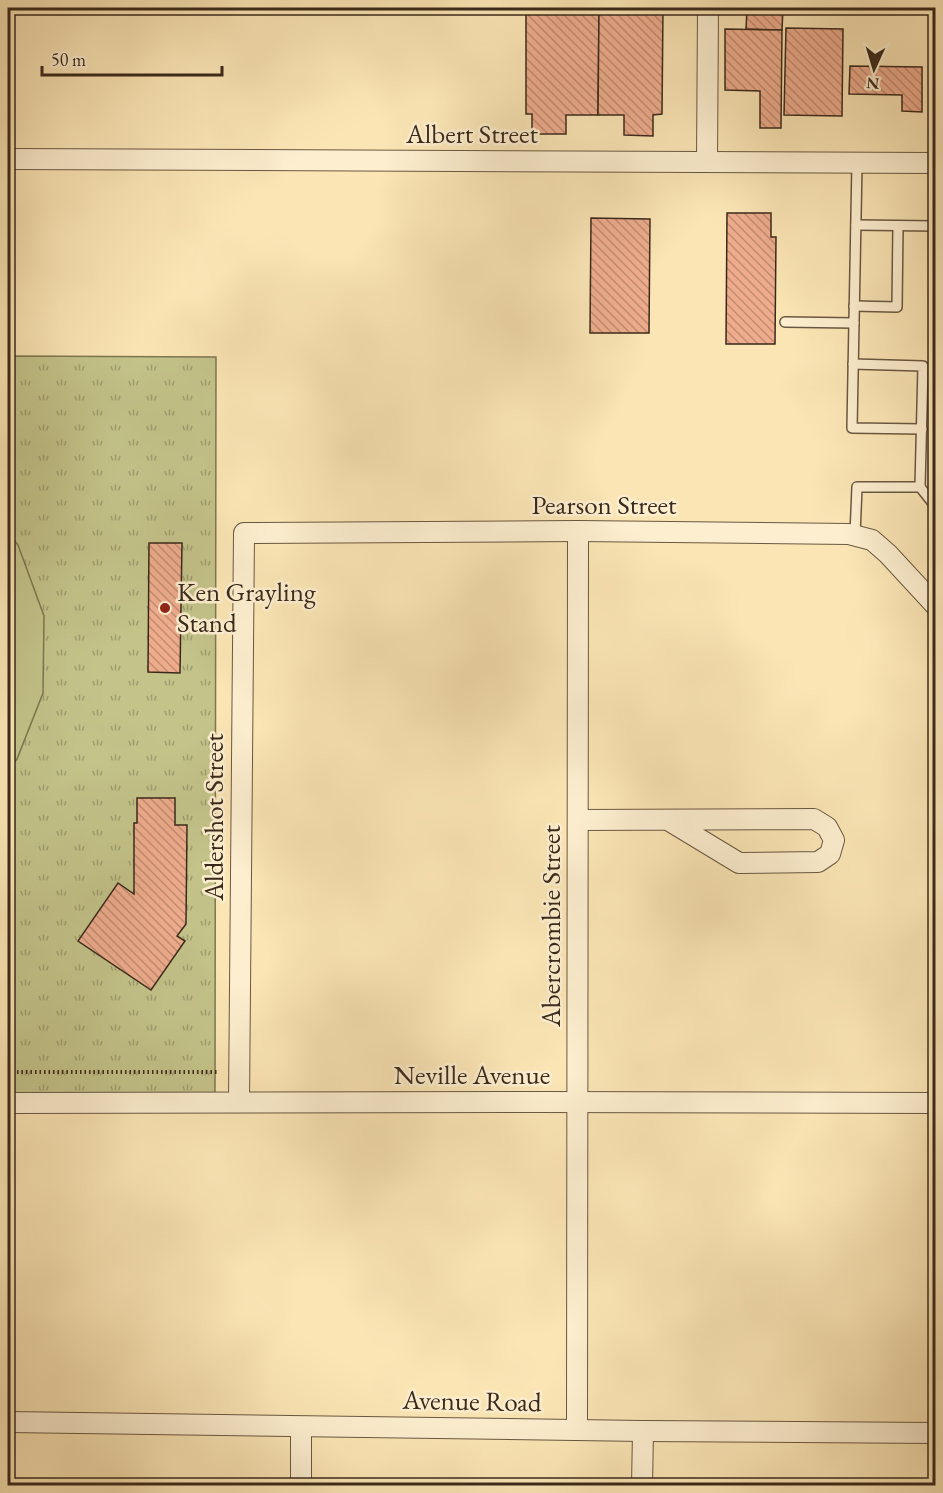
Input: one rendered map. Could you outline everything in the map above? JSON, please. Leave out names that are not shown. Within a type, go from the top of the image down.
[{"type":"street","points":[[707,162],[708,8]]},
{"type":"street","name":"Albert Street","points":[[8,159],[936,164]]},
{"type":"street","name":"Pearson Street","points":[[244,533],[578,531],[849,534],[872,540],[936,606]]},
{"type":"street","name":"Abercrombie Street","points":[[577,1430],[578,531]]},
{"type":"street","name":"Aldershot Street","points":[[239,1102],[244,533]]},
{"type":"street","points":[[578,820],[814,819],[827,827],[834,840],[830,854],[818,862],[740,863],[668,820]]},
{"type":"street","name":"Neville Avenue","points":[[8,1103],[936,1103]]},
{"type":"street","name":"Avenue Road","points":[[8,1422],[936,1433]]},
{"type":"street","points":[[301,1427],[302,1485]]},
{"type":"street","points":[[642,1485],[643,1431]]},
{"type":"lane","points":[[857,163],[852,428],[922,429]]},
{"type":"lane","points":[[856,225],[936,226]]},
{"type":"lane","points":[[854,306],[897,307],[898,226]]},
{"type":"lane","points":[[785,322],[854,323]]},
{"type":"lane","points":[[853,364],[923,366],[926,405],[922,429],[920,487],[936,507]]},
{"type":"lane","points":[[855,535],[857,487],[920,487]]},
{"type":"path","points":[[8,1072],[239,1072]]},
{"type":"green space","points":[[8,356],[216,357],[215,1098],[8,1099]]},
{"type":"green space","points":[[8,532],[18,545],[44,616],[43,693],[17,759],[8,770]]},
{"type":"building","points":[[526,8],[599,8],[598,115],[566,115],[566,134],[532,134],[532,114],[526,114]]},
{"type":"building","points":[[599,8],[663,8],[662,114],[653,115],[653,136],[624,135],[624,115],[598,115]]},
{"type":"building","points":[[747,8],[783,8],[782,30],[746,29]]},
{"type":"building","points":[[786,28],[843,29],[842,116],[784,115]]},
{"type":"building","points":[[725,29],[782,30],[781,128],[760,128],[760,91],[725,90]]},
{"type":"building","points":[[850,66],[922,67],[922,112],[902,111],[902,95],[849,94]]},
{"type":"building","points":[[727,213],[771,213],[771,237],[776,237],[775,344],[726,344]]},
{"type":"building","points":[[591,218],[650,219],[649,333],[590,333]]},
{"type":"building","name":"Ken Grayling Stand","points":[[149,543],[182,543],[180,673],[148,672]]},
{"type":"building","points":[[137,798],[175,798],[175,825],[187,825],[186,924],[177,936],[185,941],[151,990],[78,941],[118,883],[134,894],[134,823],[137,823]]},
{"type":"place","name":"Ken Grayling Stand","points":[[165,608]]}]
